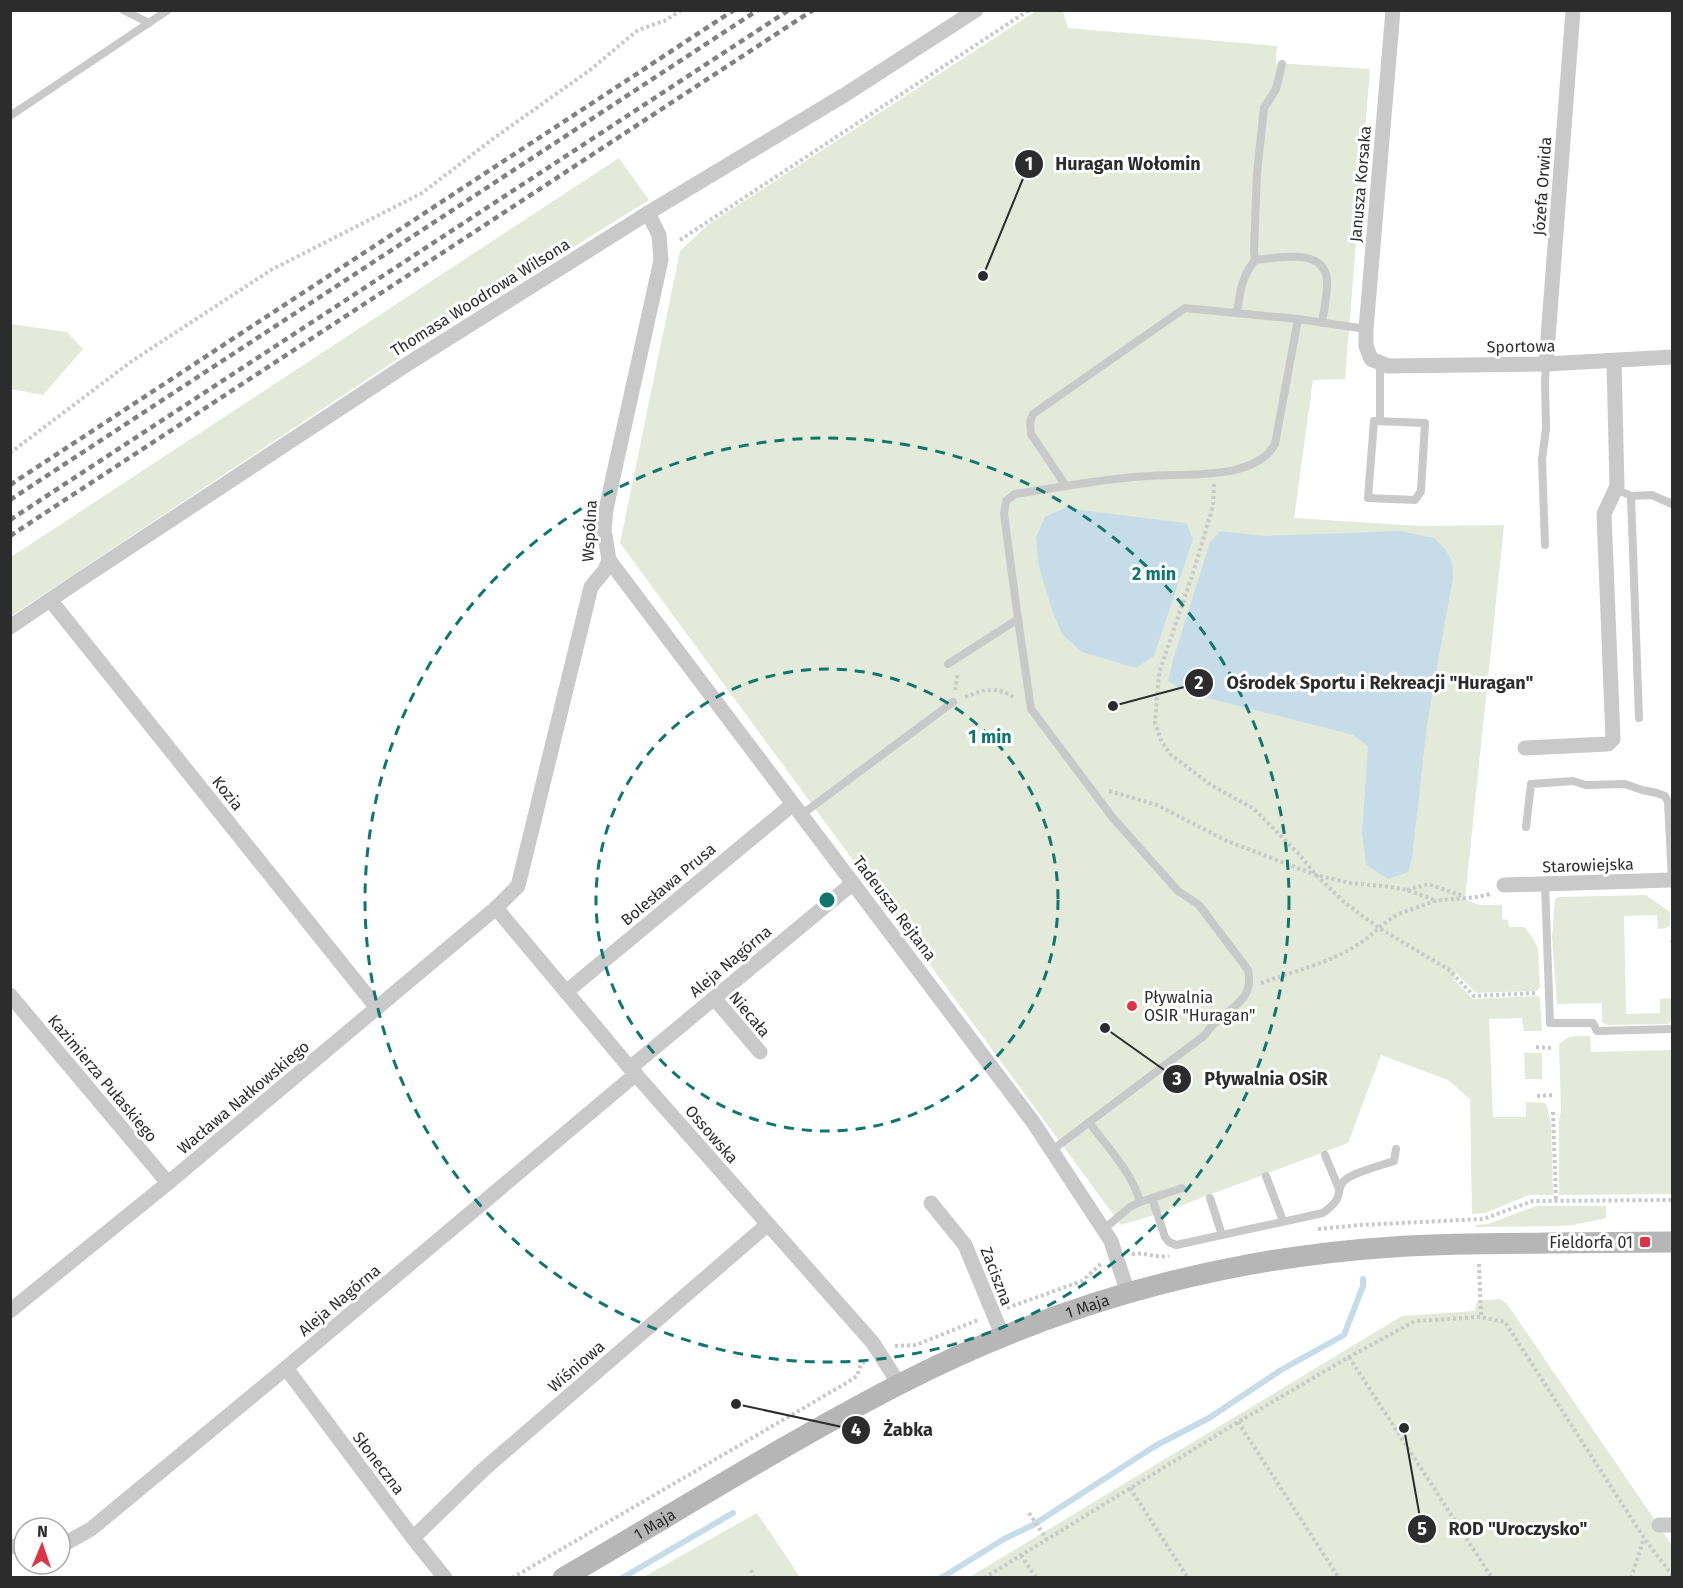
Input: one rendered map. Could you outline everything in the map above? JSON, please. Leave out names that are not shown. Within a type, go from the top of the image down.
[{"type":"main road","name":"1 Maja","points":[[563,1578],[783,1448],[899,1384],[1003,1337],[1077,1308],[1128,1293],[1251,1264],[1349,1251],[1395,1246],[1476,1243],[1672,1242]]},
{"type":"street","name":"Thomasa Woodrowa Wilsona","points":[[10,627],[409,363],[648,213],[846,94],[976,10]]},
{"type":"street","name":"Janusza Korsaka","points":[[1376,361],[1366,346],[1366,329],[1393,10]]},
{"type":"street","name":"Józefa Orwida","points":[[1546,364],[1573,10]]},
{"type":"street","name":"Wspólna","points":[[496,908],[518,886],[591,586],[605,570],[609,560],[604,530],[606,509],[661,260],[659,235],[648,213]]},
{"type":"street","name":"Sportowa","points":[[1376,361],[1388,366],[1546,364],[1672,357]]},
{"type":"street","points":[[1525,748],[1608,744],[1613,739],[1604,514],[1617,486],[1614,361]]},
{"type":"street","name":"Tadeusza Rejtana","points":[[609,560],[1033,1122],[1111,1241],[1128,1293]]},
{"type":"street","name":"Kozia","points":[[51,601],[377,1008]]},
{"type":"street","name":"Bolesława Prusa","points":[[566,992],[797,810]]},
{"type":"street","name":"Starowiejska","points":[[1504,885],[1672,880]]},
{"type":"street","name":"Aleja Nagórna","points":[[72,1540],[91,1529],[286,1368],[633,1071],[714,998],[854,883]]},
{"type":"street","name":"Ossowska","points":[[496,908],[633,1071],[873,1343],[899,1384]]},
{"type":"street","name":"Wacława Nałkowskiego","points":[[10,1311],[168,1183],[496,908]]},
{"type":"street","name":"Kazimierza Pułaskiego","points":[[10,995],[168,1183]]},
{"type":"street","name":"Niecała","points":[[714,998],[760,1052]]},
{"type":"street","name":"Zaciszna","points":[[931,1203],[966,1245],[1003,1337]]},
{"type":"street","name":"Wiśniowa","points":[[413,1538],[483,1470],[767,1225]]},
{"type":"street","name":"Słoneczna","points":[[286,1368],[445,1578]]},
{"type":"lane","points":[[123,10],[149,23]]},
{"type":"lane","points":[[10,116],[168,10]]},
{"type":"lane","points":[[1237,313],[1240,287],[1246,272],[1255,260],[1257,173],[1264,108],[1276,89],[1282,64]]},
{"type":"lane","points":[[1255,260],[1296,257],[1314,259],[1324,268],[1327,281],[1322,323]]},
{"type":"lane","points":[[1066,486],[1031,434],[1030,422],[1033,414],[1185,308],[1298,319],[1366,329]]},
{"type":"lane","points":[[1050,1151],[1205,1035],[1211,1024],[1246,994],[1249,987],[1248,970],[1199,905],[1178,891],[1113,818],[1031,709],[1004,514],[1006,501],[1015,494],[1108,480],[1215,474],[1232,471],[1262,459],[1275,444],[1298,319]]},
{"type":"lane","points":[[1376,361],[1380,421]]},
{"type":"lane","points":[[1545,545],[1542,459],[1546,429],[1546,364]]},
{"type":"lane","points":[[1374,421],[1380,421],[1425,423],[1421,491],[1415,500],[1368,498],[1374,421]]},
{"type":"lane","points":[[1616,489],[1631,496],[1652,495],[1672,504]]},
{"type":"lane","points":[[1631,496],[1639,718]]},
{"type":"lane","points":[[948,664],[1018,619]]},
{"type":"lane","points":[[797,810],[953,702]]},
{"type":"lane","points":[[1526,827],[1531,784],[1573,781],[1586,785],[1625,784],[1657,793],[1665,796],[1668,802],[1672,880]]},
{"type":"lane","points":[[1545,884],[1550,1023],[1593,1023],[1597,1031],[1672,1029]]},
{"type":"lane","points":[[1089,1122],[1131,1179],[1140,1202]]},
{"type":"lane","points":[[1339,1189],[1354,1175],[1394,1161],[1396,1149]]},
{"type":"lane","points":[[1152,1198],[1165,1237],[1176,1245],[1323,1213],[1338,1198],[1339,1189],[1325,1155]]},
{"type":"lane","points":[[1266,1176],[1283,1221]]},
{"type":"lane","points":[[1104,1229],[1140,1202],[1182,1188]]},
{"type":"lane","points":[[1210,1198],[1222,1234]]},
{"type":"path","points":[[10,453],[132,361],[271,270],[422,193],[494,138],[590,70],[638,30],[664,21],[682,10]]},
{"type":"path","points":[[680,240],[1029,10]]},
{"type":"path","points":[[1214,488],[1213,506],[1194,570],[1159,673],[1155,723],[1161,740],[1170,754],[1211,785],[1254,809],[1298,853],[1316,876],[1345,903],[1379,927],[1448,969],[1474,996],[1549,993]]},
{"type":"path","points":[[953,702],[961,655]]},
{"type":"path","points":[[953,702],[985,689],[1000,690],[1031,709]]},
{"type":"path","points":[[1088,785],[1157,805],[1227,841],[1316,876],[1407,890],[1437,901]]},
{"type":"path","points":[[1407,890],[1428,884],[1465,897]]},
{"type":"path","points":[[1249,987],[1330,959],[1360,944],[1379,927],[1398,915],[1437,901],[1487,896],[1504,885]]},
{"type":"path","points":[[1536,1047],[1551,1048]]},
{"type":"path","points":[[1537,1096],[1552,1095]]},
{"type":"path","points":[[1553,1112],[1556,1200]]},
{"type":"path","points":[[1318,1230],[1360,1225],[1483,1219],[1533,1201],[1672,1200]]},
{"type":"path","points":[[1129,1254],[1172,1256]]},
{"type":"path","points":[[1479,1264],[1481,1317]]},
{"type":"path","points":[[984,1578],[1238,1422],[1415,1321],[1481,1317],[1505,1322],[1644,1538],[1672,1575]]},
{"type":"path","points":[[1349,1357],[1492,1578]]},
{"type":"path","points":[[512,1578],[848,1382],[857,1376],[861,1364],[867,1360]]},
{"type":"path","points":[[1238,1422],[1339,1578]]},
{"type":"path","points":[[1130,1488],[1188,1578]]},
{"type":"path","points":[[1029,1513],[1047,1540]]},
{"type":"path","points":[[1631,1578],[1644,1538],[1666,1525]]},
{"type":"path","points":[[1021,1555],[1036,1578]]},
{"type":"path","points":[[751,1570],[753,1578]]},
{"type":"green space","points":[[1036,11],[1063,11],[1068,28],[1277,46],[1276,63],[1370,69],[1345,379],[1313,380],[1294,518],[1420,526],[1504,525],[1465,899],[1479,905],[1502,905],[1502,919],[1508,920],[1509,927],[1524,927],[1531,935],[1538,948],[1540,987],[1537,991],[1476,993],[1456,973],[1454,980],[1473,999],[1538,996],[1540,998],[1542,1031],[1524,1031],[1522,1018],[1489,1019],[1493,1117],[1526,1117],[1526,1102],[1545,1103],[1551,1122],[1553,1195],[1529,1195],[1485,1213],[1472,1214],[1470,1099],[1448,1080],[1381,1055],[1348,1143],[1158,1214],[1121,1225],[620,543],[680,251],[709,224]]},
{"type":"green space","points":[[619,158],[649,200],[461,317],[11,616],[11,557]]},
{"type":"green space","points":[[10,324],[67,332],[83,349],[43,395],[11,389]]},
{"type":"green space","points":[[1646,895],[1670,912],[1670,925],[1667,928],[1658,929],[1657,915],[1624,916],[1626,1014],[1660,1013],[1660,999],[1672,998],[1672,1020],[1668,1024],[1607,1025],[1602,1022],[1602,1003],[1557,1004],[1552,937],[1555,899],[1559,897]]},
{"type":"green space","points":[[1590,1036],[1591,1052],[1672,1050],[1672,1194],[1559,1195],[1559,1119],[1561,1113],[1559,1044],[1569,1037]]},
{"type":"green space","points":[[1524,1053],[1542,1053],[1542,1079],[1525,1079]]},
{"type":"green space","points":[[1536,1206],[1606,1206],[1606,1218],[1561,1226],[1476,1227],[1475,1225],[1488,1224]]},
{"type":"green space","points":[[1500,1299],[1507,1304],[1672,1545],[1672,1578],[968,1578],[1402,1316],[1475,1311],[1477,1301]]},
{"type":"green space","points":[[757,1513],[800,1577],[644,1577],[654,1571]]},
{"type":"water","points":[[1065,508],[1186,523],[1193,539],[1154,656],[1136,668],[1082,652],[1062,634],[1039,567],[1036,537],[1045,517]]},
{"type":"water","points":[[1220,531],[1264,536],[1400,531],[1434,538],[1446,550],[1452,562],[1453,577],[1427,724],[1412,858],[1408,872],[1388,879],[1366,865],[1362,833],[1368,746],[1353,735],[1188,693],[1168,681],[1210,542]]},
{"type":"waterway","points":[[941,1578],[1004,1539],[1033,1525],[1155,1446],[1209,1418],[1281,1370],[1344,1335],[1363,1286],[1363,1279]]},
{"type":"waterway","points":[[622,1578],[733,1513]]},
{"type":"railway","points":[[10,485],[734,10]]},
{"type":"railway","points":[[10,500],[758,10]]},
{"type":"railway","points":[[10,520],[789,10]]},
{"type":"railway","points":[[10,536],[813,10]]},
{"type":"place","name":"Huragan Wołomin","points":[[983,276]]},
{"type":"place","name":"Ośrodek Sportu i Rekreacji \"Huragan\"","points":[[1113,706]]},
{"type":"place","name":"Pływalnia OSIR \"Huragan\"","points":[[1132,1006]]},
{"type":"place","name":"Pływalnia OSiR","points":[[1105,1028]]},
{"type":"place","name":"Fieldorfa 01","points":[[1645,1242]]},
{"type":"place","name":"Żabka","points":[[736,1404]]},
{"type":"place","name":"ROD \"Uroczysko\"","points":[[1404,1428]]}]
